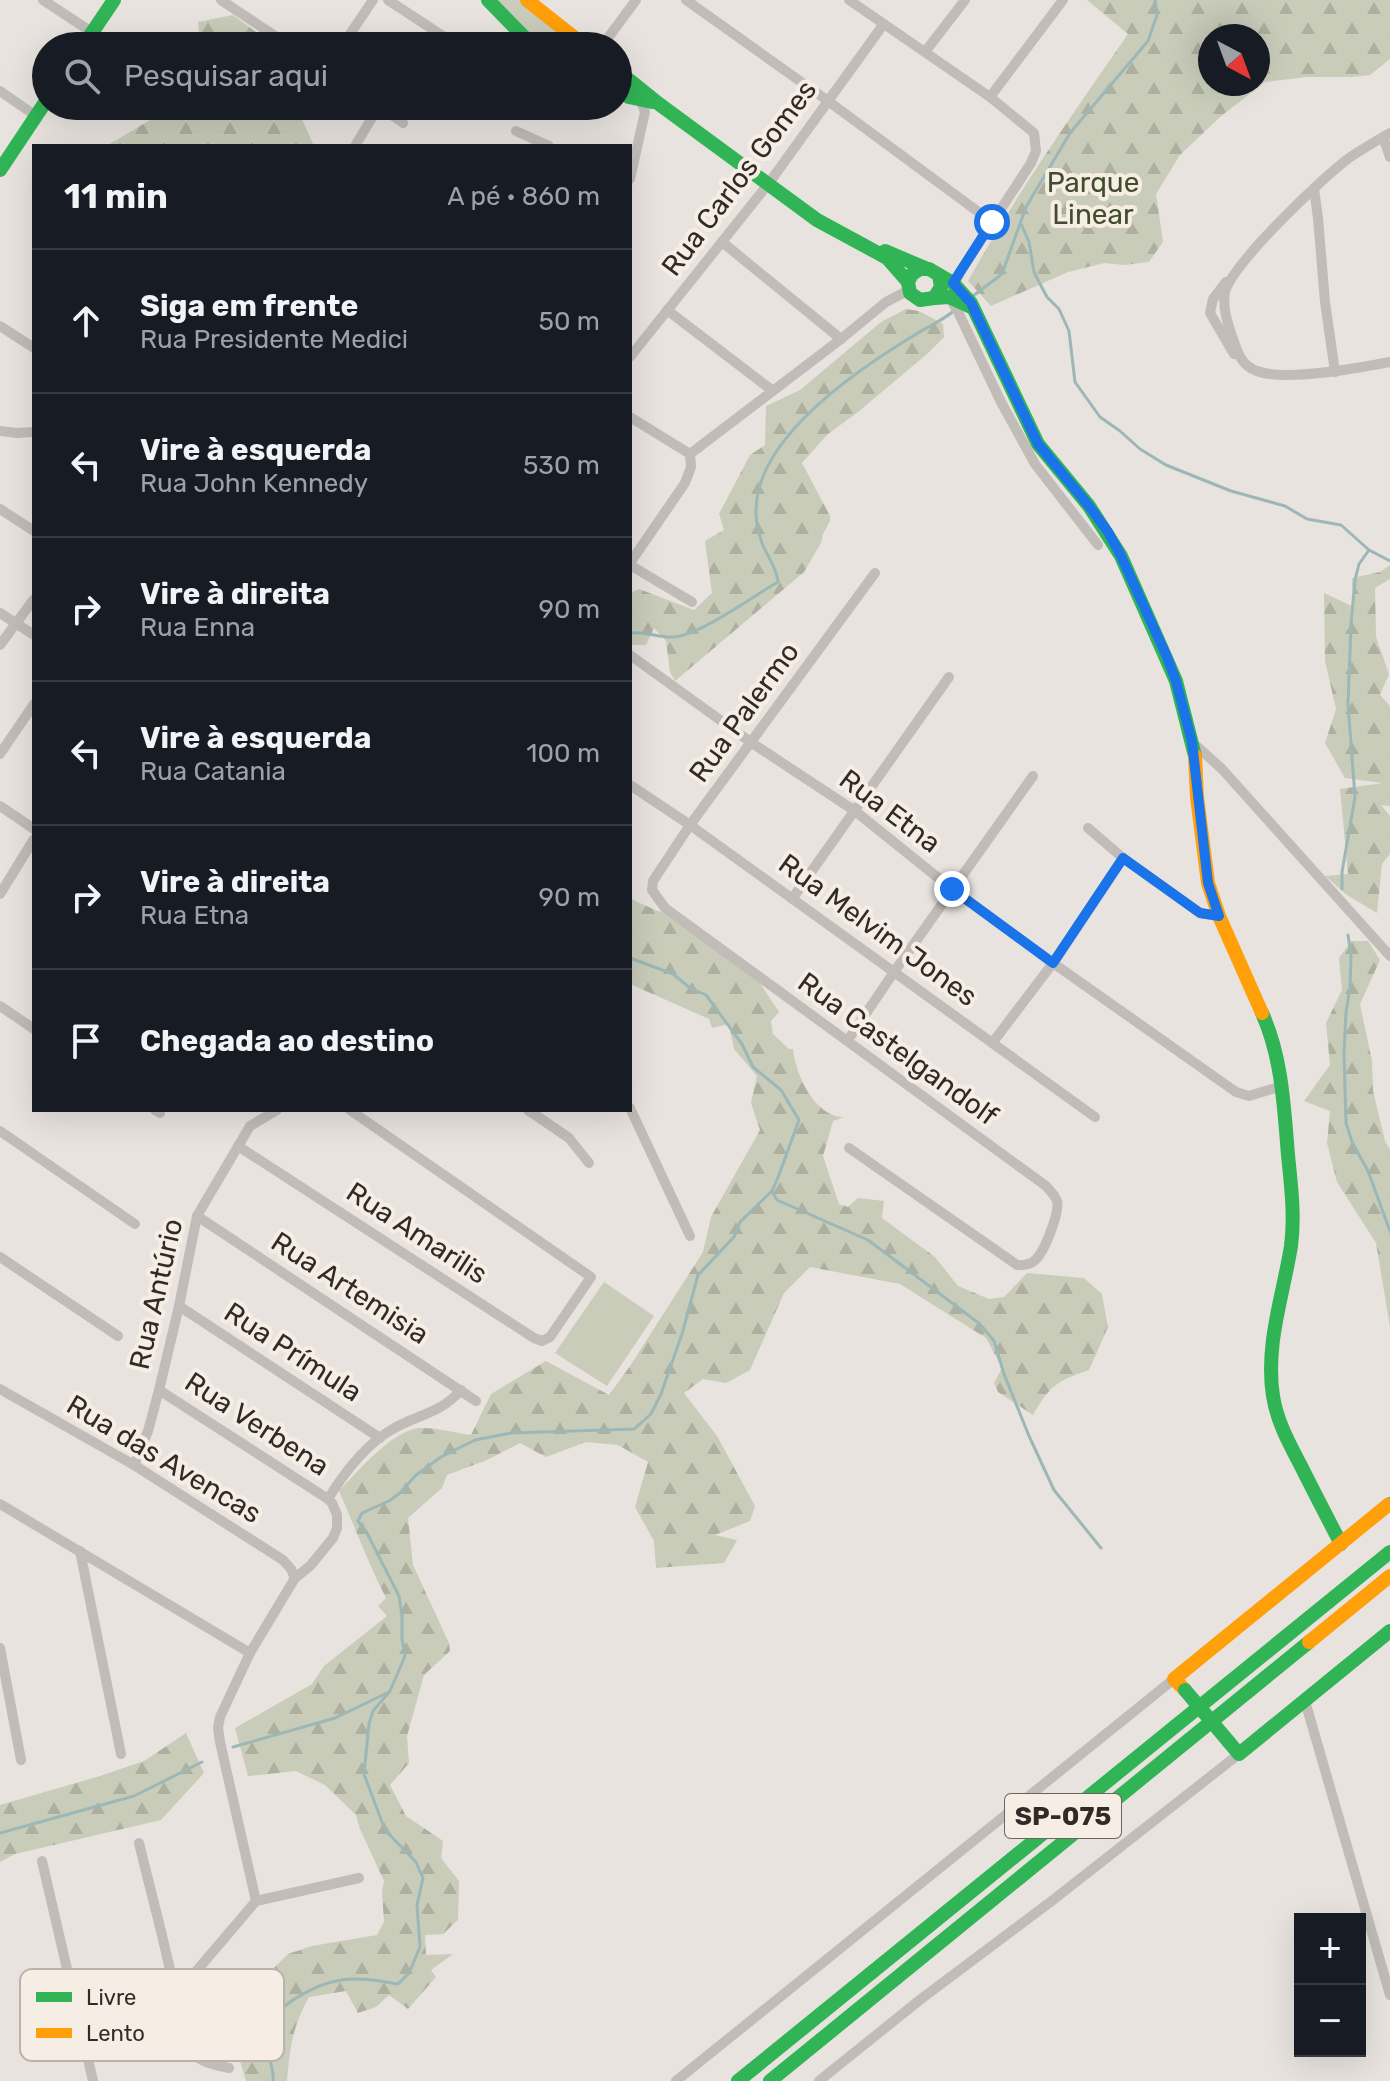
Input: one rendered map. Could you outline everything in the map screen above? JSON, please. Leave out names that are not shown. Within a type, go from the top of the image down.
[{"type":"main road","points":[[93,32],[114,0]]},
{"type":"main road","points":[[488,0],[519,32]]},
{"type":"main road","points":[[527,0],[567,32]]},
{"type":"main road","points":[[632,85],[817,220],[887,258],[899,269],[912,296],[920,300],[959,298]]},
{"type":"main road","points":[[632,97],[642,95]]},
{"type":"main road","points":[[0,170],[33,120]]},
{"type":"main road","points":[[870,247],[933,270],[959,298],[1038,444],[1089,506],[1121,556],[1176,681],[1192,742],[1208,883],[1219,916],[1269,1028],[1282,1086],[1291,1185],[1291,1244],[1271,1354],[1273,1399],[1287,1439],[1341,1544]]},
{"type":"main road","points":[[908,286],[912,274],[925,268]]},
{"type":"main road","points":[[939,275],[940,290],[959,298]]},
{"type":"main road","points":[[1389,1505],[1174,1679],[1239,1754],[1390,1631]]},
{"type":"main road","name":"SP-075","points":[[738,2081],[1390,1552]]},
{"type":"main road","name":"SP-075","points":[[770,2081],[1390,1578]]},
{"type":"main road","points":[[726,2081],[771,2054]]},
{"type":"street","points":[[43,0],[91,32]]},
{"type":"street","points":[[221,0],[269,32]]},
{"type":"street","points":[[351,32],[373,0]]},
{"type":"street","points":[[388,0],[437,32]]},
{"type":"street","points":[[612,32],[636,0]]},
{"type":"street","points":[[686,0],[992,222]]},
{"type":"street","points":[[849,0],[990,97],[1034,133],[1036,151],[1031,163],[992,222],[959,298],[967,330],[1035,464],[1098,545]]},
{"type":"street","points":[[863,10],[870,0]]},
{"type":"street","points":[[925,52],[965,0]]},
{"type":"street","points":[[990,97],[1063,0]]},
{"type":"street","name":"Rua Carlos Gomes","points":[[632,354],[769,183],[883,25]]},
{"type":"street","points":[[0,91],[32,113]]},
{"type":"street","points":[[632,170],[645,112],[642,95]]},
{"type":"street","points":[[356,144],[371,120]]},
{"type":"street","points":[[399,120],[403,123]]},
{"type":"street","points":[[516,131],[545,144]]},
{"type":"street","points":[[1390,157],[1387,135],[1347,160],[1314,189],[1220,288],[1213,299],[1210,313],[1227,343],[1255,371],[1272,374],[1335,372],[1390,362]]},
{"type":"street","points":[[1314,189],[1335,372]]},
{"type":"street","points":[[722,242],[841,339]]},
{"type":"street","points":[[690,454],[908,286]]},
{"type":"street","points":[[959,298],[967,330]]},
{"type":"street","points":[[667,310],[773,391]]},
{"type":"street","points":[[0,326],[32,347]]},
{"type":"street","points":[[632,418],[690,454]]},
{"type":"street","points":[[0,431],[32,432]]},
{"type":"street","points":[[632,561],[685,483],[691,467],[690,454]]},
{"type":"street","points":[[0,509],[32,530]]},
{"type":"street","points":[[632,565],[692,602]]},
{"type":"street","name":"Rua Palermo","points":[[653,881],[690,825],[875,573]]},
{"type":"street","points":[[0,645],[32,602]]},
{"type":"street","points":[[0,613],[32,634]]},
{"type":"street","name":"Rua Etna","points":[[632,656],[752,743],[855,811],[952,889],[1236,1092],[1249,1096],[1282,1086]]},
{"type":"street","points":[[792,899],[949,677]]},
{"type":"street","points":[[0,754],[32,707]]},
{"type":"street","points":[[1192,742],[1222,769],[1390,956]]},
{"type":"street","points":[[848,1040],[1033,776]]},
{"type":"street","name":"Rua Melvim Jones","points":[[632,786],[1095,1117]]},
{"type":"street","points":[[0,806],[32,828]]},
{"type":"street","points":[[1088,828],[1123,858],[1200,913],[1219,916]]},
{"type":"street","points":[[0,894],[32,842]]},
{"type":"street","points":[[993,1042],[1053,963],[1123,858]]},
{"type":"street","name":"Rua Castelgandolf","points":[[653,881],[653,894],[665,908],[1046,1186],[1056,1198],[1058,1208],[1043,1250],[1027,1265],[1017,1265],[849,1148]]},
{"type":"street","points":[[0,1006],[32,1028]]},
{"type":"street","name":"Rua Antúrio","points":[[134,1465],[148,1431],[159,1390],[197,1216],[250,1126],[274,1112]]},
{"type":"street","name":"Rua Amarilis","points":[[238,1146],[534,1338],[547,1339],[591,1277],[353,1112]]},
{"type":"street","points":[[531,1112],[569,1138],[589,1163]]},
{"type":"street","points":[[632,1112],[690,1236]]},
{"type":"street","points":[[0,1131],[135,1224]]},
{"type":"street","name":"Rua Artemisia","points":[[197,1216],[476,1401]]},
{"type":"street","points":[[0,1257],[118,1336]]},
{"type":"street","name":"Rua Prímula","points":[[179,1306],[380,1438]]},
{"type":"street","name":"Rua das Avencas","points":[[0,1389],[134,1465],[283,1560],[295,1578]]},
{"type":"street","name":"Rua Verbena","points":[[159,1390],[328,1499]]},
{"type":"street","points":[[256,1901],[218,1728],[220,1717],[250,1653],[295,1578],[310,1566],[333,1538],[337,1515],[328,1499],[351,1466],[380,1438],[441,1408],[461,1390]]},
{"type":"street","points":[[0,1504],[250,1653]]},
{"type":"street","points":[[80,1551],[121,1754]]},
{"type":"street","points":[[0,1648],[21,1760]]},
{"type":"street","points":[[676,2081],[1174,1679]]},
{"type":"street","points":[[1305,1701],[1390,1995]]},
{"type":"street","points":[[819,2081],[1239,1754]]},
{"type":"street","points":[[139,1843],[170,1969]]},
{"type":"street","points":[[42,1861],[67,1969]]},
{"type":"street","points":[[198,1969],[256,1901],[359,1878]]},
{"type":"street","points":[[88,2061],[93,2081]]},
{"type":"street","points":[[204,2061],[229,2068]]},
{"type":"green space","points":[[493,0],[521,0],[562,32],[528,32]]},
{"type":"green space","name":"Parque Linear","points":[[1087,0],[1390,0],[1390,59],[1370,75],[1270,81],[1270,24],[1198,24],[1198,96],[1247,96],[1180,155],[1156,194],[1163,242],[1149,262],[1124,265],[1104,263],[1068,272],[991,306],[968,281],[1065,125],[1128,34]]},
{"type":"green space","points":[[233,15],[256,32],[199,32],[198,22]]},
{"type":"green space","points":[[150,120],[302,120],[313,144],[250,144],[109,144]]},
{"type":"green space","points":[[906,309],[919,311],[943,324],[944,337],[828,434],[802,463],[830,516],[821,543],[804,572],[675,681],[670,672],[666,641],[654,628],[646,645],[632,645],[632,592],[639,589],[694,610],[712,593],[705,541],[724,530],[719,514],[750,455],[765,445],[766,406],[800,390],[881,322]]},
{"type":"green space","points":[[1390,565],[1390,579],[1375,588],[1376,637],[1389,674],[1380,695],[1390,706],[1390,806],[1381,805],[1390,816],[1390,854],[1382,864],[1377,913],[1347,895],[1325,876],[1348,874],[1340,789],[1383,783],[1345,778],[1325,743],[1336,709],[1325,661],[1324,593],[1354,607],[1352,578],[1380,572]]},
{"type":"green space","points":[[632,899],[685,919],[748,965],[779,1012],[771,1021],[773,1034],[793,1049],[808,1092],[824,1110],[844,1117],[833,1121],[823,1156],[839,1204],[848,1207],[858,1198],[884,1201],[882,1218],[935,1257],[958,1286],[989,1299],[1004,1297],[1027,1273],[1084,1278],[1102,1294],[1108,1327],[1089,1370],[1055,1385],[1033,1415],[998,1392],[994,1383],[1002,1368],[986,1338],[900,1284],[810,1267],[784,1293],[750,1370],[726,1383],[703,1379],[684,1393],[717,1436],[755,1506],[750,1521],[715,1535],[737,1540],[724,1563],[656,1568],[654,1541],[635,1507],[648,1462],[618,1445],[586,1442],[546,1457],[520,1443],[447,1475],[442,1488],[408,1518],[413,1565],[450,1651],[424,1675],[407,1736],[409,1763],[390,1785],[406,1816],[443,1841],[441,1858],[459,1881],[458,1920],[443,1934],[425,1935],[426,1955],[453,1954],[431,1970],[436,1977],[408,2009],[389,1995],[376,2007],[358,2013],[346,1991],[309,1997],[293,2038],[287,2081],[246,2081],[240,2061],[284,2061],[284,1969],[273,1969],[288,1954],[312,1946],[377,1935],[384,1922],[384,1881],[356,1815],[325,1785],[296,1771],[248,1776],[235,1728],[312,1684],[324,1666],[387,1616],[378,1606],[386,1598],[339,1491],[376,1454],[398,1436],[419,1428],[471,1435],[491,1394],[546,1361],[609,1395],[630,1366],[703,1252],[711,1217],[760,1130],[751,1103],[757,1076],[734,1049],[729,1024],[712,1028],[709,1019],[632,985]]},
{"type":"green space","points":[[1351,941],[1368,941],[1380,960],[1360,1004],[1372,1061],[1373,1091],[1390,1150],[1390,1327],[1376,1243],[1337,1182],[1327,1143],[1330,1111],[1304,1101],[1330,1065],[1326,1023],[1342,990],[1339,958]]},
{"type":"green space","points":[[604,1282],[654,1316],[607,1386],[555,1353]]},
{"type":"green space","points":[[186,1733],[204,1773],[161,1820],[15,1854],[0,1862],[0,1805],[144,1761]]},
{"type":"waterway","points":[[973,296],[1002,274],[1026,207],[1070,133],[1148,41],[1157,15],[1155,0]]},
{"type":"waterway","points":[[1021,224],[1029,242],[1034,272],[1047,297],[1059,309],[1069,331],[1075,382],[1100,417],[1166,465],[1231,491],[1285,506],[1307,519],[1341,525],[1369,550],[1390,561]]},
{"type":"waterway","points":[[632,633],[668,637],[684,635],[711,623],[778,582],[762,543],[756,517],[760,486],[772,459],[790,433],[838,387],[955,310]]},
{"type":"waterway","points":[[1342,889],[1355,797],[1348,704],[1351,624],[1355,580],[1359,564],[1369,550]]},
{"type":"waterway","points":[[1348,935],[1351,955],[1344,1054],[1346,1123],[1390,1231]]},
{"type":"waterway","points":[[284,2007],[309,1991],[341,1980],[398,1984],[409,1973],[420,1947],[417,1905],[423,1878],[416,1862],[385,1830],[364,1774],[373,1711],[390,1691],[405,1656],[399,1596],[358,1521],[362,1513],[389,1501],[416,1475],[441,1457],[475,1440],[511,1433],[634,1429],[651,1414],[682,1334],[698,1275],[734,1237],[740,1222],[772,1191],[799,1120],[781,1090],[753,1067],[742,1044],[706,995],[690,988],[673,974],[632,959]]},
{"type":"waterway","points":[[772,1191],[777,1200],[868,1240],[980,1324],[994,1341],[1004,1374],[1054,1490],[1101,1548]]},
{"type":"waterway","points":[[233,1747],[335,1718],[387,1693]]},
{"type":"waterway","points":[[0,1833],[134,1796],[202,1762]]},
{"type":"waterway","points":[[270,2061],[273,2081]]},
{"type":"traffic: fast","points":[[92,32],[114,0]]},
{"type":"traffic: fast","points":[[488,0],[519,32]]},
{"type":"traffic: fast","points":[[632,82],[817,220],[887,258],[908,282]]},
{"type":"traffic: fast","points":[[632,98],[652,102]]},
{"type":"traffic: fast","points":[[0,170],[33,120]]},
{"type":"traffic: fast","points":[[885,251],[925,268]]},
{"type":"traffic: fast","points":[[939,275],[941,287],[934,298],[920,300],[910,293],[908,282],[912,274],[920,269],[929,269],[953,283],[971,303],[1038,444],[1089,506],[1121,556],[1176,681],[1195,756]]},
{"type":"traffic: fast","points":[[934,298],[949,297],[973,308]]},
{"type":"traffic: fast","points":[[1262,1013],[1274,1047],[1281,1082],[1293,1212],[1291,1246],[1273,1339],[1273,1396],[1284,1433],[1341,1544]]},
{"type":"traffic: fast","points":[[738,2081],[1390,1552]]},
{"type":"traffic: fast","points":[[1228,1741],[1239,1754],[1390,1631]]},
{"type":"traffic: fast","points":[[770,2081],[1309,1642]]},
{"type":"traffic: fast","points":[[1185,1690],[1228,1741]]},
{"type":"traffic: slow","points":[[527,0],[567,32]]},
{"type":"traffic: slow","points":[[1195,756],[1208,883],[1219,916],[1262,1013]]},
{"type":"traffic: slow","points":[[1185,1690],[1174,1679],[1388,1505]]},
{"type":"traffic: slow","points":[[1309,1642],[1390,1576]]},
{"type":"route","points":[[952,889],[1053,963],[1123,858],[1200,913],[1219,916],[1208,883],[1197,797],[1196,761],[1167,657],[1108,532],[1038,444],[971,303],[953,283],[992,222]]}]
